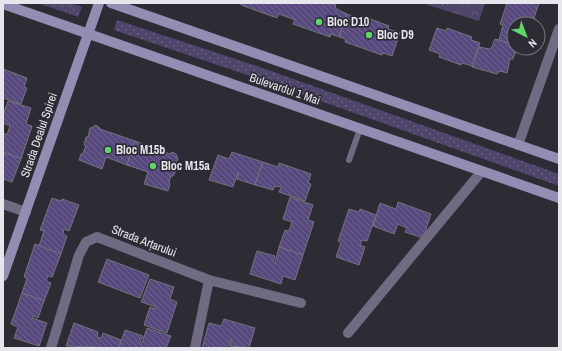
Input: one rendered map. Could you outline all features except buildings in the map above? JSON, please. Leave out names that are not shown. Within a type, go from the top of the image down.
[{"type":"main road","name":"Strada Dealul Spirei","points":[[3,276],[99,3]]},
{"type":"main road","name":"Bulevardul 1 Mai","points":[[111,3],[559,160]]},
{"type":"main road","name":"Bulevardul 1 Mai","points":[[3,4],[559,198]]},
{"type":"street","points":[[518,145],[559,29]]},
{"type":"street","points":[[348,334],[482,172]]},
{"type":"street","points":[[3,204],[26,212]]},
{"type":"street","name":"Strada Arțarului","points":[[51,348],[79,255],[86,242],[97,237],[209,280],[301,303]]},
{"type":"street","points":[[195,348],[209,280]]},
{"type":"lane","points":[[348,160],[360,129]]},
{"type":"green space","points":[[38,3],[70,3],[82,7],[78,17]]},
{"type":"green space","points":[[428,3],[485,3],[479,21],[428,5]]},
{"type":"green space","points":[[117,20],[260,67],[559,174],[559,186],[256,78],[114,30]]},
{"type":"place","name":"Bloc D10","points":[[319,22]]},
{"type":"place","name":"Bloc D9","points":[[369,35]]},
{"type":"place","name":"Bloc M15b","points":[[108,150]]},
{"type":"place","name":"Bloc M15a","points":[[153,166]]}]
